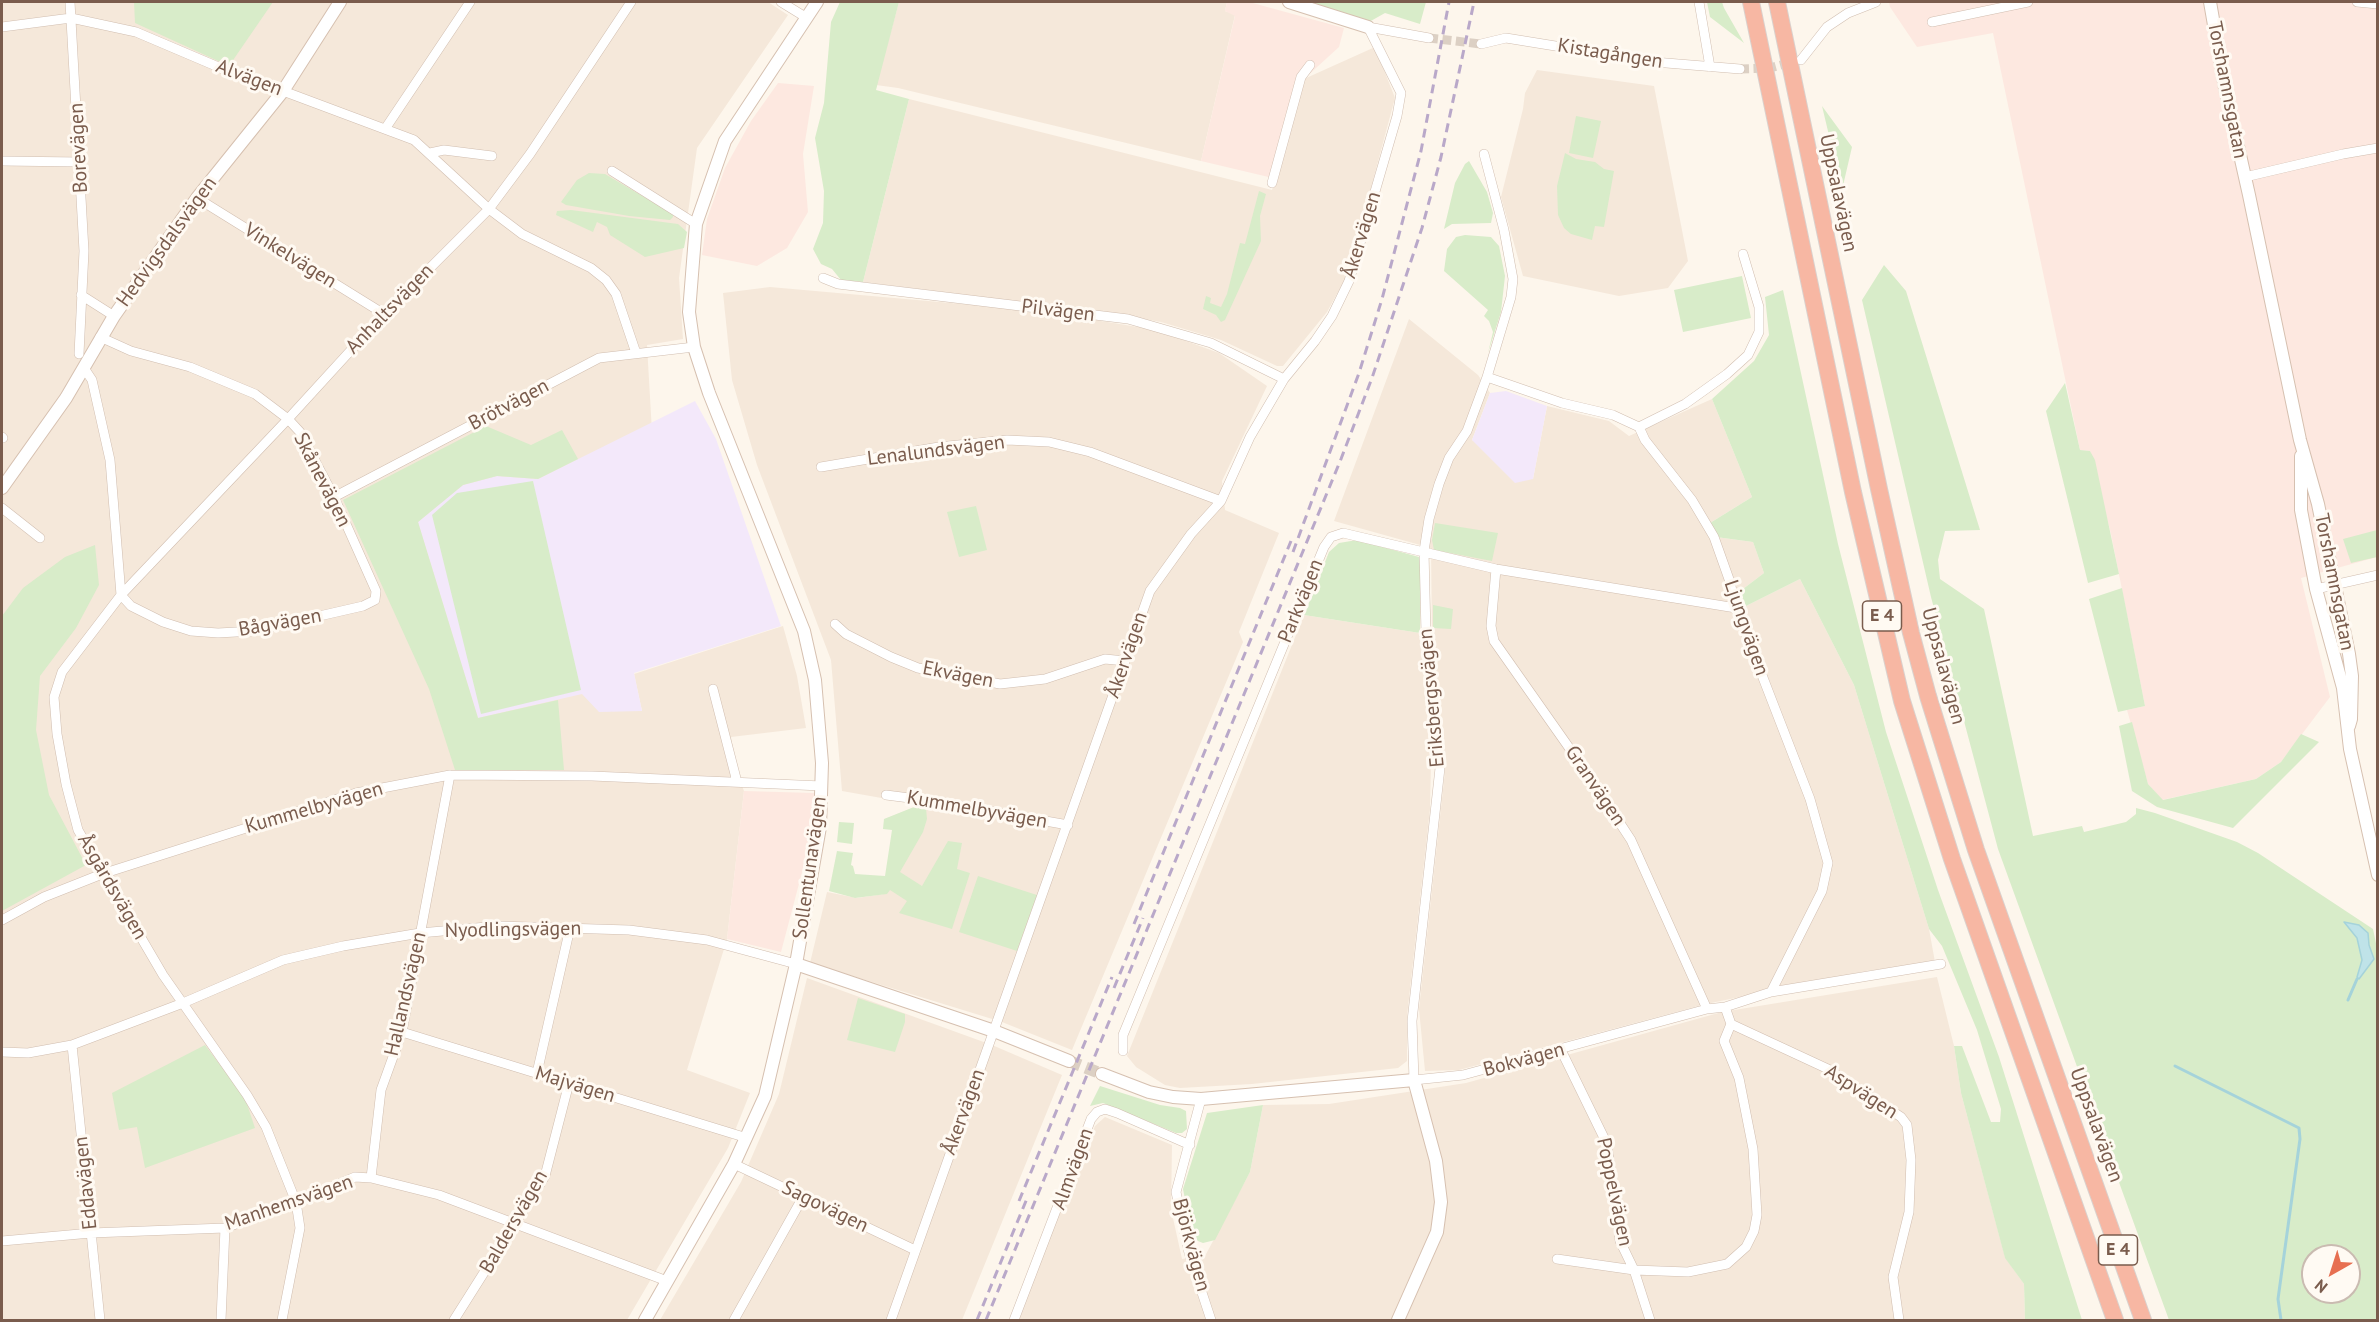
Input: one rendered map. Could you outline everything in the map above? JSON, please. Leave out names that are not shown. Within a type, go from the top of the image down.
[{"type":"highway","name":"E 4","points":[[1751,2],[1853,492],[1902,701],[1952,860],[2115,1320]]},
{"type":"highway","name":"Uppsalavägen","points":[[1776,2],[1881,500],[1911,633],[1928,696],[1976,850],[2143,1320]]},
{"type":"street","name":"Borevägen","points":[[70,2],[84,251],[79,354]]},
{"type":"street","name":"Hedvigsdalsvägen","points":[[2,488],[66,398],[114,316],[197,198],[283,91],[340,2]]},
{"type":"street","points":[[385,129],[471,2]]},
{"type":"street","name":"Anhaltsvägen","points":[[121,595],[384,314],[489,209],[531,154],[631,2]]},
{"type":"street","points":[[781,2],[807,18]]},
{"type":"street","name":"Sollentunavägen","points":[[645,1320],[735,1164],[765,1096],[796,964],[820,827],[822,786],[815,680],[804,631],[709,393],[694,347],[689,312],[696,224],[725,141],[817,2]]},
{"type":"street","points":[[1289,2],[1368,27],[1430,38]]},
{"type":"street","points":[[1801,60],[1827,27],[1848,13],[1876,2]]},
{"type":"street","points":[[1932,22],[2028,2]]},
{"type":"street","name":"Torshamnsgatan","points":[[2210,2],[2225,88],[2300,440],[2318,504],[2335,585],[2352,676],[2349,726]]},
{"type":"street","points":[[2357,2],[2378,4]]},
{"type":"street","points":[[1698,4],[1710,67]]},
{"type":"street","name":"Alvägen","points":[[2,27],[71,18],[136,32],[262,86],[283,91],[414,140],[489,209],[522,234],[591,268],[606,280],[616,294],[636,354]]},
{"type":"street","name":"Åkervägen","points":[[891,1320],[1150,591],[1191,534],[1221,501],[1250,437],[1284,379],[1327,324],[1349,281],[1401,93],[1368,27]]},
{"type":"street","name":"Kistagången","points":[[1481,44],[1506,38],[1654,62],[1740,69]]},
{"type":"street","points":[[1272,183],[1301,77],[1310,65]]},
{"type":"street","name":"Torshamnsgatan","points":[[2245,177],[2378,148]]},
{"type":"street","points":[[430,153],[444,150],[492,156]]},
{"type":"street","name":"Eriksbergsvägen","points":[[1398,1320],[1437,1232],[1441,1202],[1436,1161],[1414,1080],[1412,1020],[1440,768],[1426,634],[1424,551],[1429,519],[1439,484],[1449,458],[1467,431],[1487,377],[1511,297],[1513,279],[1504,230],[1484,154]]},
{"type":"street","points":[[2,161],[80,162]]},
{"type":"street","points":[[612,171],[696,224]]},
{"type":"street","name":"Vinkelvägen","points":[[197,198],[384,314]]},
{"type":"street","points":[[1487,377],[1562,404],[1613,414],[1639,427],[1685,404],[1727,374],[1748,355],[1759,332],[1759,307],[1743,254]]},
{"type":"street","name":"Pilvägen","points":[[823,278],[838,284],[1128,319],[1211,343],[1284,379]]},
{"type":"street","points":[[81,295],[114,316]]},
{"type":"street","name":"Skånevägen","points":[[100,337],[131,351],[190,367],[255,394],[288,419],[300,432],[334,497],[376,591],[375,600]]},
{"type":"street","name":"Brötvägen","points":[[334,497],[599,358],[694,347]]},
{"type":"street","points":[[84,368],[92,380],[110,460],[121,595]]},
{"type":"street","name":"Ljungvägen","points":[[1639,427],[1645,440],[1692,500],[1714,537],[1737,608],[1810,799],[1828,863],[1822,891],[1771,992]]},
{"type":"street","name":"Lenalundsvägen","points":[[821,467],[939,447],[1006,440],[1049,442],[1090,452],[1221,501]]},
{"type":"street","name":"Torshamnsgatan","points":[[2300,440],[2301,510],[2316,589],[2343,688],[2350,749],[2378,875]]},
{"type":"street","points":[[2,508],[40,538]]},
{"type":"street","name":"Parkvägen","points":[[1123,1051],[1123,1035],[1324,547],[1331,537],[1343,533],[1496,569],[1737,608]]},
{"type":"street","name":"Granvägen","points":[[1496,569],[1491,626],[1494,641],[1632,840],[1707,1009]]},
{"type":"street","points":[[2316,589],[2378,575]]},
{"type":"street","name":"Bågvägen","points":[[121,595],[131,606],[163,622],[191,631],[218,633],[254,631],[303,621],[363,606],[375,600]]},
{"type":"street","name":"Åsgårdsvägen","points":[[121,595],[62,672],[54,697],[57,734],[66,784],[78,830],[102,874],[163,975],[247,1095],[266,1127],[296,1202],[300,1228],[282,1320]]},
{"type":"street","name":"Ekvägen","points":[[835,624],[846,634],[918,668],[963,679],[1000,684],[1045,679],[1106,659],[1125,661]]},
{"type":"street","points":[[713,689],[737,782]]},
{"type":"street","name":"Kummelbyvägen","points":[[2,920],[44,897],[102,874],[356,793],[450,775],[592,776],[822,786]]},
{"type":"street","name":"Hallandsvägen","points":[[370,1178],[381,1090],[402,1032],[450,775]]},
{"type":"street","name":"Kummelbyvägen","points":[[886,795],[1068,825]]},
{"type":"street","name":"Nyodlingsvägen","points":[[2,1052],[28,1053],[72,1045],[183,1003],[283,960],[343,946],[420,933],[498,926],[629,930],[707,940],[796,964],[994,1031]]},
{"type":"street","points":[[537,1073],[570,928]]},
{"type":"street","name":"Bokvägen","points":[[1102,1074],[1149,1092],[1201,1099],[1463,1075],[1707,1009],[1725,1007],[1771,992],[1941,964]]},
{"type":"street","points":[[1634,1270],[1688,1272],[1727,1264],[1746,1247],[1754,1231],[1757,1201],[1753,1149],[1739,1078],[1724,1041],[1731,1024],[1725,1007]]},
{"type":"street","name":"Aspvägen","points":[[1731,1024],[1828,1069],[1901,1118],[1907,1125],[1911,1160],[1909,1212],[1893,1277],[1899,1320]]},
{"type":"street","points":[[994,1031],[1069,1061]]},
{"type":"street","name":"Majvägen","points":[[402,1032],[747,1138]]},
{"type":"street","name":"Eddavägen","points":[[72,1045],[100,1320]]},
{"type":"street","name":"Poppelvägen","points":[[1561,1050],[1607,1144],[1620,1241],[1634,1270],[1650,1320]]},
{"type":"street","name":"Baldersvägen","points":[[454,1320],[545,1176],[569,1083]]},
{"type":"street","name":"Björkvägen","points":[[1201,1099],[1176,1192],[1189,1253],[1211,1320]]},
{"type":"street","name":"Almvägen","points":[[1014,1320],[1091,1119],[1097,1112],[1105,1109],[1118,1113],[1190,1145]]},
{"type":"street","name":"Sagovägen","points":[[735,1164],[915,1250]]},
{"type":"street","name":"Manhemsvägen","points":[[2,1241],[91,1233],[225,1228],[355,1177],[370,1178],[439,1195],[667,1281]]},
{"type":"street","points":[[734,1320],[803,1197]]},
{"type":"street","points":[[221,1320],[225,1228]]},
{"type":"street","name":"Poppelvägen","points":[[1557,1260],[1634,1270]]},
{"type":"shaded area","points":[[2,2],[768,2],[788,15],[697,148],[679,278],[683,339],[647,345],[652,432],[598,711],[642,711],[634,674],[783,626],[797,676],[806,728],[731,737],[738,775],[744,791],[727,939],[687,1070],[750,1093],[728,1148],[627,1320],[2,1320]]},
{"type":"shaded area","points":[[899,2],[1227,2],[1225,11],[1235,15],[1201,161],[898,88],[876,85]]},
{"type":"shaded area","points":[[1227,2],[1249,2],[1344,28],[1339,47],[1304,79],[1277,179],[1201,161],[1235,16],[1225,11]]},
{"type":"shaded area","points":[[1889,2],[2377,2],[2377,557],[2301,578],[2330,697],[2281,762],[2256,779],[2162,800],[2148,784],[2127,710],[2145,706],[2111,534],[2090,451],[2080,450],[1993,33],[1917,47]]},
{"type":"shaded area","points":[[1375,47],[1395,98],[1353,255],[1345,279],[1327,312],[1283,366],[1277,366],[1221,340],[1161,322],[1117,314],[863,282],[909,99],[1272,190],[1304,79]]},
{"type":"shaded area","points":[[1537,70],[1654,86],[1688,261],[1668,288],[1619,296],[1523,276],[1501,197],[1525,93]]},
{"type":"shaded area","points":[[778,83],[814,86],[803,154],[808,212],[787,248],[757,266],[702,255],[707,219],[725,168],[751,121]]},
{"type":"shaded area","points":[[770,287],[996,307],[1156,330],[1219,353],[1267,386],[1222,481],[1225,510],[1279,533],[1239,632],[1243,642],[1072,1050],[1002,1022],[810,963],[827,892],[857,898],[884,894],[921,805],[842,791],[831,660],[757,465],[732,380],[723,293]]},
{"type":"shaded area","points":[[1409,319],[1478,375],[1490,393],[1472,440],[1533,479],[1547,406],[1609,421],[1629,436],[1712,399],[1752,497],[1710,523],[1716,537],[1753,542],[1764,573],[1739,592],[1744,607],[1800,579],[1854,685],[1929,929],[1935,962],[1866,971],[1706,1004],[1459,1070],[1425,1071],[1419,1009],[1445,771],[1432,635],[1431,548],[1334,521]]},
{"type":"shaded area","points":[[1506,391],[1547,406],[1533,479],[1515,483],[1472,440],[1490,393]]},
{"type":"shaded area","points":[[695,401],[716,439],[781,626],[634,673],[642,711],[599,712],[582,694],[478,718],[418,522],[463,485],[497,476],[538,479]]},
{"type":"shaded area","points":[[1304,615],[1420,633],[1431,761],[1430,809],[1407,1016],[1407,1061],[1398,1068],[1252,1084],[1180,1088],[1165,1085],[1136,1067],[1127,1056]]},
{"type":"shaded area","points":[[744,791],[814,793],[810,842],[781,952],[727,939]]},
{"type":"shaded area","points":[[1937,977],[1954,1046],[1961,1093],[2005,1257],[2024,1284],[2025,1320],[1016,1320],[1095,1126],[1105,1117],[1172,1145],[1171,1209],[1182,1259],[1205,1256],[1250,1172],[1263,1105],[1329,1104],[1466,1083],[1722,1012]]},
{"type":"shaded area","points":[[807,978],[992,1045],[1062,1075],[962,1320],[660,1320],[741,1182],[779,1094]]},
{"type":"green space","points":[[134,2],[273,2],[229,66],[135,23]]},
{"type":"green space","points":[[840,2],[899,2],[876,90],[909,99],[863,282],[841,280],[832,269],[821,264],[813,249],[823,223],[824,191],[815,138],[824,103],[831,22]]},
{"type":"green space","points":[[1304,2],[1426,2],[1420,24],[1385,13],[1369,22]]},
{"type":"green space","points":[[1707,2],[1722,2],[1744,43],[1710,17]]},
{"type":"green space","points":[[1822,106],[1852,147],[1842,190]]},
{"type":"green space","points":[[1576,116],[1601,121],[1593,158],[1569,153]]},
{"type":"green space","points":[[1565,153],[1576,159],[1595,162],[1604,169],[1614,171],[1604,227],[1595,226],[1592,240],[1571,234],[1564,228],[1558,215],[1557,186]]},
{"type":"green space","points":[[1469,161],[1487,192],[1493,213],[1491,223],[1452,224],[1444,229],[1455,183]]},
{"type":"green space","points":[[589,173],[605,174],[673,214],[673,217],[670,220],[629,216],[566,205],[561,202],[577,180]]},
{"type":"green space","points":[[1259,191],[1266,194],[1260,216],[1261,241],[1225,320],[1221,322],[1216,315],[1203,309],[1206,296],[1211,298],[1210,303],[1221,307],[1227,294],[1240,243],[1245,244]]},
{"type":"green space","points":[[571,210],[678,224],[687,232],[684,248],[645,257],[610,235],[607,227],[597,222],[593,232],[556,215],[557,211]]},
{"type":"green space","points":[[1465,235],[1491,237],[1499,246],[1505,276],[1501,312],[1488,353],[1493,332],[1489,321],[1484,316],[1488,310],[1444,271],[1447,249],[1456,237]]},
{"type":"green space","points":[[1884,265],[1906,291],[1980,530],[1945,531],[1938,560],[1940,579],[1984,609],[2033,836],[2082,826],[2084,832],[2126,822],[2136,814],[2136,808],[2155,813],[2237,842],[2258,853],[2373,929],[2378,953],[2377,1320],[2169,1320],[1998,849],[1931,597],[1862,300]]},
{"type":"green space","points":[[1742,276],[1751,318],[1683,332],[1674,290]]},
{"type":"green space","points":[[1783,290],[1838,544],[1886,732],[1938,890],[1999,1057],[2082,1320],[2025,1320],[2024,1284],[2005,1258],[1961,1093],[1954,1046],[1962,1046],[1991,1122],[2000,1122],[2001,1109],[1977,1030],[1942,946],[1929,929],[1854,685],[1800,579],[1744,607],[1739,592],[1764,573],[1753,542],[1716,537],[1710,523],[1752,497],[1712,399],[1754,361],[1769,335],[1765,297]]},
{"type":"green space","points":[[2065,383],[2080,450],[2090,451],[2095,460],[2119,574],[2088,583],[2046,411]]},
{"type":"green space","points":[[486,426],[531,445],[562,430],[578,459],[538,479],[497,476],[463,485],[418,522],[478,718],[558,700],[564,770],[455,770],[429,689],[343,500]]},
{"type":"green space","points":[[533,481],[581,690],[481,714],[432,515],[457,493]]},
{"type":"green space","points":[[976,506],[987,550],[959,557],[947,512]]},
{"type":"green space","points":[[1435,523],[1498,533],[1492,561],[1434,550],[1432,540]]},
{"type":"green space","points":[[2377,530],[2377,557],[2351,563],[2343,539]]},
{"type":"green space","points":[[1357,540],[1419,557],[1421,563],[1420,633],[1304,615],[1329,552],[1339,543]]},
{"type":"green space","points":[[95,545],[99,585],[76,628],[40,676],[36,730],[49,795],[86,865],[2,911],[2,616],[23,588],[65,557]]},
{"type":"green space","points":[[2122,588],[2145,706],[2118,712],[2089,599]]},
{"type":"green space","points":[[1433,605],[1453,609],[1451,629],[1433,628]]},
{"type":"green space","points":[[2132,722],[2148,784],[2163,800],[2256,779],[2281,762],[2301,734],[2319,742],[2233,828],[2157,807],[2132,791],[2119,726]]},
{"type":"green space","points":[[924,805],[926,808],[927,819],[923,832],[900,872],[922,886],[948,841],[962,843],[957,869],[970,873],[952,929],[899,913],[907,901],[890,890],[887,894],[855,898],[829,891],[837,851],[853,853],[851,865],[855,874],[885,876],[892,830],[883,829],[884,819]]},
{"type":"green space","points":[[839,822],[854,823],[852,844],[837,842]]},
{"type":"green space","points":[[978,876],[1037,895],[1017,951],[959,932]]},
{"type":"green space","points":[[858,998],[905,1014],[905,1022],[895,1052],[847,1040]]},
{"type":"green space","points":[[205,1045],[245,1098],[255,1128],[145,1168],[137,1127],[119,1130],[112,1093]]},
{"type":"green space","points":[[1100,1086],[1160,1105],[1180,1108],[1186,1111],[1187,1129],[1182,1133],[1176,1133],[1103,1103],[1090,1106]]},
{"type":"green space","points":[[1263,1105],[1250,1172],[1215,1240],[1203,1243],[1193,1239],[1183,1189],[1207,1113]]},
{"type":"water","points":[[2344,922],[2359,925],[2368,933],[2374,959],[2359,979],[2357,977],[2362,960],[2357,938]]},
{"type":"waterway","points":[[2348,1000],[2357,979]]},
{"type":"waterway","points":[[2175,1066],[2299,1128],[2300,1139],[2278,1299],[2281,1320]]},
{"type":"tunnel","points":[[1429,38],[1481,44]]},
{"type":"tunnel","points":[[1740,69],[1770,68],[1792,62]]},
{"type":"tunnel","points":[[1069,1061],[1102,1074]]},
{"type":"railway","points":[[1293,552],[1359,373],[1382,299],[1421,151],[1449,2]]},
{"type":"railway","points":[[986,1320],[1341,459],[1372,378],[1422,228],[1441,157],[1474,2]]},
{"type":"railway","points":[[1134,924],[1291,541]]},
{"type":"railway","points":[[1114,988],[1143,918]]},
{"type":"railway","points":[[1019,1201],[1112,977]]},
{"type":"railway","points":[[977,1320],[1028,1196]]}]
